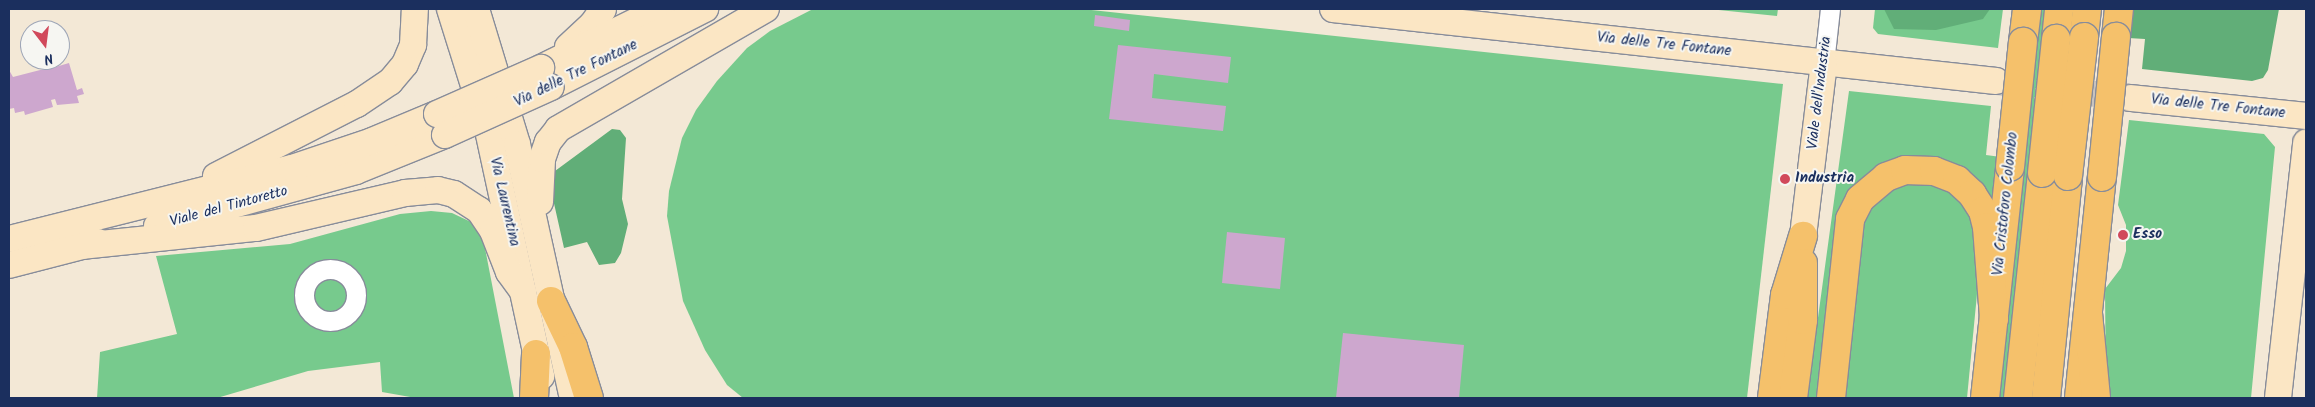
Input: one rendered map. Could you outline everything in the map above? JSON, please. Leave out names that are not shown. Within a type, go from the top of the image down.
[{"type":"main road","points":[[177,194],[293,138],[390,82],[405,64],[413,45],[416,9]]},
{"type":"main road","name":"Via Laurentina","points":[[450,9],[488,130],[546,398]]},
{"type":"main road","name":"Via Laurentina","points":[[476,9],[517,144],[573,398]]},
{"type":"main road","points":[[491,9],[517,144]]},
{"type":"main road","points":[[546,77],[585,33],[603,9]]},
{"type":"main road","name":"Via delle Tre Fontane","points":[[546,77],[661,9]]},
{"type":"main road","name":"Via delle Tre Fontane","points":[[441,125],[546,77],[705,9]]},
{"type":"main road","points":[[536,232],[542,159],[553,133],[583,112],[766,9]]},
{"type":"main road","name":"Via delle Tre Fontane","points":[[1333,9],[1996,82]]},
{"type":"main road","name":"Via Cristoforo Colombo","points":[[1985,398],[2027,9]]},
{"type":"main road","points":[[2018,398],[2059,9]]},
{"type":"main road","points":[[2046,398],[2087,9]]},
{"type":"main road","points":[[2079,398],[2119,9]]},
{"type":"main road","name":"Viale dell'Industria","points":[[1802,236],[1824,63]]},
{"type":"main road","name":"Via delle Tre Fontane","points":[[2130,98],[2306,116]]},
{"type":"main road","name":"Viale del Tintoretto","points":[[9,239],[177,194],[317,160],[441,125]]},
{"type":"main road","name":"Viale del Tintoretto","points":[[9,265],[341,175],[441,125]]},
{"type":"main road","points":[[2278,398],[2306,143]]},
{"type":"main road","points":[[1831,398],[1850,219],[1860,199],[1886,177],[1905,170],[1934,171],[1957,180],[1972,194],[1983,211],[1987,227],[1994,319]]},
{"type":"main road","points":[[81,246],[256,228],[405,193],[438,190],[454,194],[479,210],[493,232],[509,272],[523,291]]},
{"type":"main road","points":[[1772,398],[1785,295],[1802,236]]},
{"type":"main road","points":[[1793,398],[1803,320],[1802,236]]},
{"type":"main road","points":[[551,301],[573,347],[588,398]]},
{"type":"main road","points":[[2052,354],[2089,301]]},
{"type":"main road","points":[[2089,301],[2096,398]]},
{"type":"main road","points":[[534,398],[536,354]]},
{"type":"street","name":"Viale dell'Industria","points":[[1824,63],[1830,9]]},
{"type":"green space","points":[[813,9],[1082,9],[1783,84],[1747,398],[743,398],[727,385],[705,350],[683,301],[667,216],[669,191],[682,138],[696,110],[717,81],[747,48],[770,31]]},
{"type":"green space","points":[[1709,9],[1778,9],[1777,16]]},
{"type":"green space","points":[[1875,9],[2003,9],[1998,48],[1878,34],[1873,28]]},
{"type":"green space","points":[[1884,9],[1990,9],[1983,19],[1936,30],[1894,29]]},
{"type":"green space","points":[[2034,9],[2047,9],[2005,398],[1994,398]]},
{"type":"green space","points":[[2131,9],[2279,9],[2268,70],[2263,78],[2252,81],[2142,69],[2145,39],[2128,38]]},
{"type":"green space","points":[[1849,91],[1991,106],[1986,155],[2001,157],[1996,209],[1981,187],[1866,176],[1819,398],[1807,398]]},
{"type":"green space","points":[[2129,120],[2264,134],[2275,147],[2251,398],[2106,398],[2105,289],[2121,268],[2126,251],[2126,225],[2118,205]]},
{"type":"green space","points":[[612,129],[620,130],[626,138],[622,199],[628,224],[621,253],[615,263],[599,265],[587,242],[564,248],[551,190],[555,171]]},
{"type":"green space","points":[[1926,179],[1960,195],[1982,242],[1967,398],[1839,398],[1858,219],[1886,187]]},
{"type":"green space","points":[[431,211],[452,213],[471,222],[484,243],[514,398],[416,398],[382,392],[380,362],[308,371],[217,398],[97,398],[100,352],[177,334],[156,256],[290,244],[400,214]]},
{"type":"building","points":[[1095,15],[1130,20],[1129,31],[1094,26]]},
{"type":"building","points":[[1118,45],[1231,57],[1228,83],[1154,74],[1152,98],[1226,106],[1223,131],[1109,119]]},
{"type":"building","points":[[70,66],[77,90],[82,88],[84,94],[77,96],[79,103],[57,105],[55,99],[51,100],[53,107],[25,115],[24,111],[15,113],[14,108],[9,109],[9,70],[13,77],[40,70],[70,70]]},
{"type":"building","points":[[1227,232],[1285,238],[1280,289],[1222,283]]},
{"type":"building","points":[[1343,333],[1464,345],[1459,398],[1336,398]]},
{"type":"tunnel","points":[[1997,82],[2130,98]]},
{"type":"place","name":"Industria","points":[[1785,179]]},
{"type":"place","name":"Esso","points":[[2123,235]]}]
